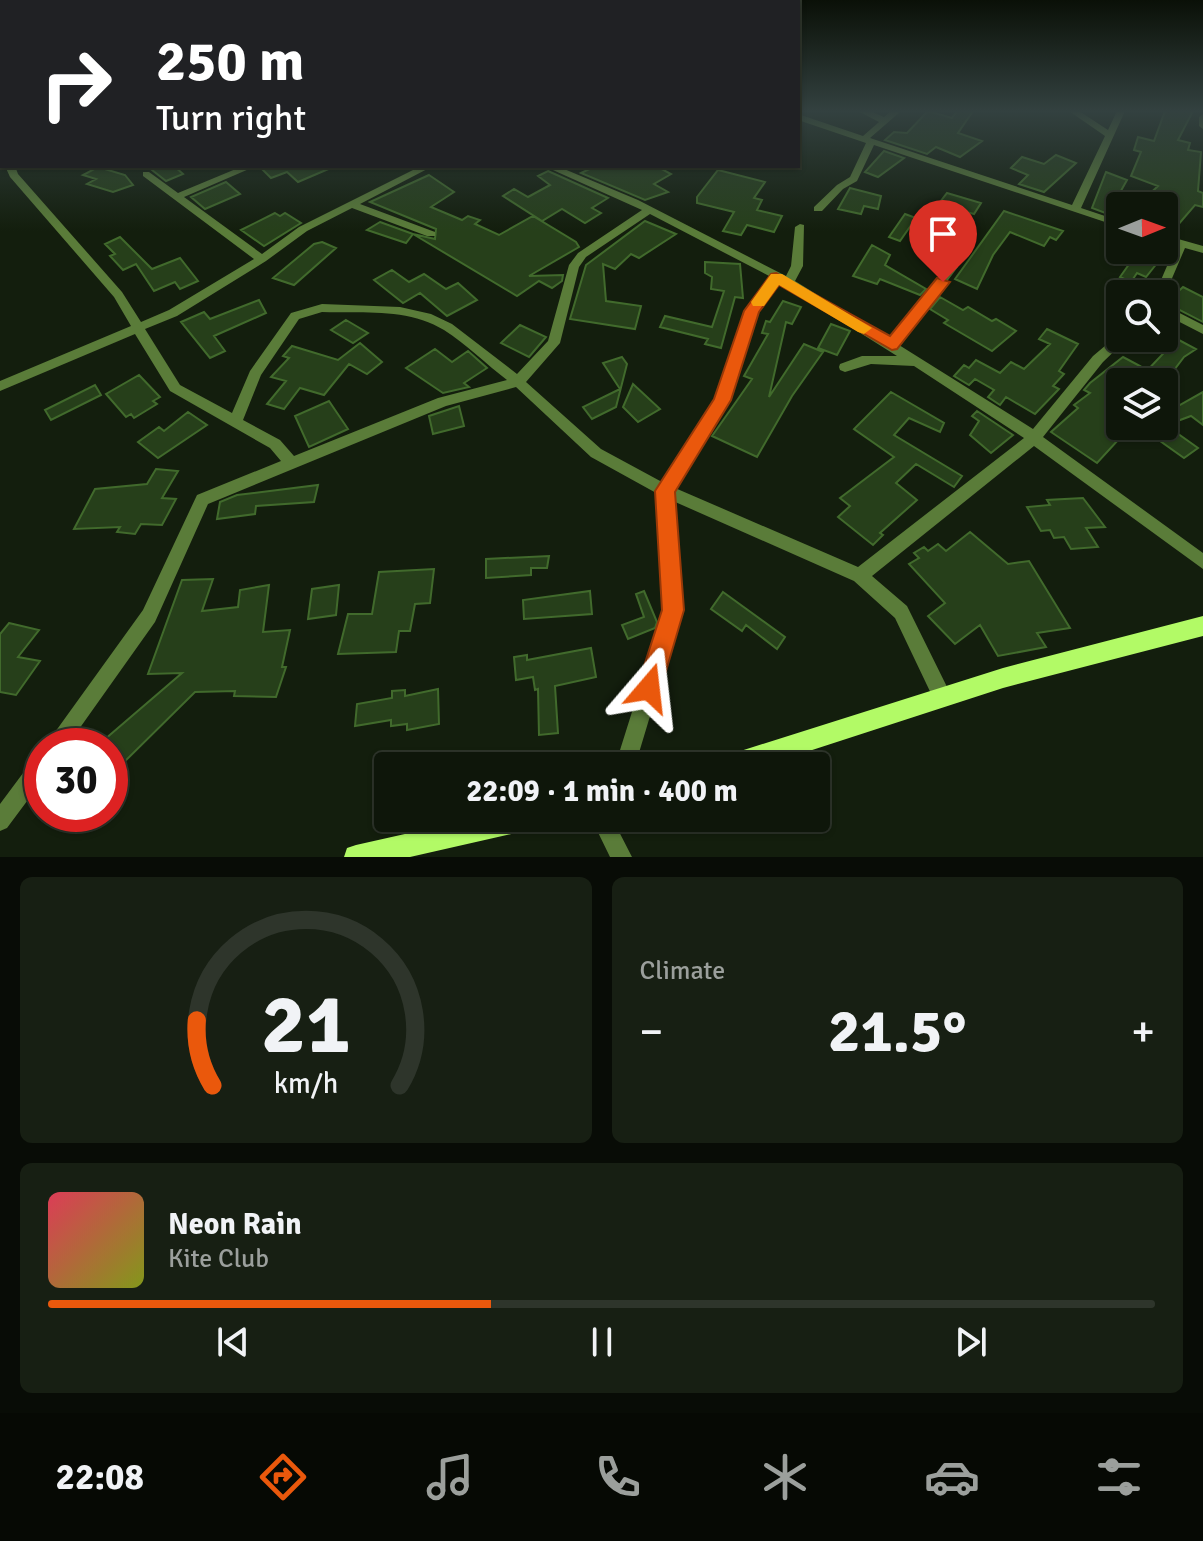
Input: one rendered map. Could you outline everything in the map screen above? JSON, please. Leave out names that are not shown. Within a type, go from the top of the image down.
[{"type":"street","points":[[818,209],[840,187],[854,179],[863,151]]},
{"type":"street","points":[[900,151],[1106,220]]},
{"type":"street","points":[[1075,210],[1103,151]]},
{"type":"street","points":[[176,197],[246,168]]},
{"type":"street","points":[[0,386],[173,313],[262,259],[303,229],[424,168]]},
{"type":"street","points":[[553,168],[649,210],[764,267],[782,281],[920,362],[1035,437],[1203,562]]},
{"type":"street","points":[[569,175],[582,168]]},
{"type":"street","points":[[0,179],[12,170],[118,295],[175,388],[275,444],[292,464]]},
{"type":"street","points":[[146,174],[262,259]]},
{"type":"street","points":[[349,204],[431,234]]},
{"type":"street","points":[[68,728],[149,616],[202,500],[443,402],[518,382],[554,343],[573,267],[593,246],[649,210]]},
{"type":"street","points":[[629,752],[673,610],[665,491],[722,400],[752,311],[797,266],[800,227]]},
{"type":"street","points":[[1178,242],[1203,250]]},
{"type":"street","points":[[1167,280],[1182,243]]},
{"type":"street","points":[[892,345],[954,265]]},
{"type":"street","points":[[236,420],[255,374],[295,316],[306,310],[400,311],[427,317],[448,327],[518,382],[596,453],[665,491],[860,576],[901,612],[943,697]]},
{"type":"street","points":[[1178,317],[1203,330]]},
{"type":"street","points":[[860,576],[1035,437],[1106,352]]},
{"type":"street","points":[[845,367],[857,360],[872,359],[920,362]]},
{"type":"street","points":[[772,752],[943,697],[1203,626]]},
{"type":"street","points":[[0,821],[24,788]]},
{"type":"street","points":[[356,857],[467,832]]},
{"type":"street","points":[[608,832],[621,857]]},
{"type":"building","points":[[884,151],[904,158],[878,177],[865,172]]},
{"type":"building","points":[[946,151],[968,151],[960,157]]},
{"type":"building","points":[[1137,151],[1201,152],[1198,191],[1203,193],[1203,207],[1195,205],[1178,225],[1178,192],[1152,192],[1158,186],[1131,176],[1141,152]]},
{"type":"building","points":[[1056,155],[1076,163],[1044,192],[1019,184],[1028,175],[1011,168],[1022,157],[1044,164]]},
{"type":"building","points":[[101,168],[125,175],[133,185],[113,192],[87,184],[96,179],[83,175]]},
{"type":"building","points":[[150,168],[176,168],[183,174],[166,181]]},
{"type":"building","points":[[261,168],[331,168],[298,182],[287,172],[271,178]]},
{"type":"building","points":[[592,168],[660,168],[671,174],[654,184],[668,192],[645,200],[581,173]]},
{"type":"building","points":[[718,170],[765,182],[754,198],[762,200],[757,210],[782,216],[774,232],[747,225],[741,235],[723,231],[734,212],[697,203],[697,197]]},
{"type":"building","points":[[548,171],[608,198],[592,208],[601,213],[585,223],[562,209],[542,221],[503,196],[514,189],[528,197],[550,185],[538,176]]},
{"type":"building","points":[[1106,172],[1127,180],[1120,192],[1106,192],[1106,213],[1092,208]]},
{"type":"building","points":[[429,175],[454,192],[431,207],[462,220],[468,216],[480,220],[475,224],[499,235],[533,216],[576,242],[579,247],[529,276],[563,275],[562,281],[552,288],[539,281],[517,296],[413,234],[435,239],[436,229],[370,202]]},
{"type":"building","points":[[226,182],[240,194],[205,209],[191,197]]},
{"type":"building","points":[[850,188],[881,196],[878,209],[864,206],[861,214],[838,209]]},
{"type":"building","points":[[947,193],[981,203],[974,214],[967,212],[949,229],[927,219]]},
{"type":"building","points":[[1004,211],[1063,231],[1056,240],[1050,237],[1044,246],[1010,232],[993,255],[977,289],[955,279]]},
{"type":"building","points":[[275,213],[280,216],[285,213],[301,223],[264,246],[241,230]]},
{"type":"building","points":[[905,214],[916,218],[900,241],[889,237]]},
{"type":"building","points":[[645,221],[676,234],[639,258],[631,254],[615,269],[603,264],[606,301],[641,306],[635,329],[570,319],[586,265]]},
{"type":"building","points":[[380,222],[413,234],[406,243],[367,230]]},
{"type":"building","points":[[120,237],[152,269],[180,258],[198,281],[180,289],[175,282],[154,291],[136,264],[123,270],[110,256],[115,254],[105,244]]},
{"type":"building","points":[[322,242],[336,248],[294,285],[273,278],[314,244]]},
{"type":"building","points":[[872,245],[890,255],[885,265],[926,289],[920,295],[880,279],[877,284],[853,276]]},
{"type":"building","points":[[705,262],[740,264],[743,298],[735,297],[721,348],[705,344],[708,339],[660,327],[665,316],[712,327],[724,291],[711,289],[712,277],[705,273]]},
{"type":"building","points":[[1129,264],[1156,264],[1146,277],[1137,273],[1132,280],[1120,277]]},
{"type":"building","points":[[392,270],[409,282],[424,274],[446,289],[458,283],[477,300],[447,316],[420,293],[403,303],[374,280]]},
{"type":"building","points":[[1183,287],[1203,297],[1203,322],[1178,309],[1178,292]]},
{"type":"building","points":[[940,297],[963,310],[968,307],[992,321],[996,319],[1016,331],[992,351],[944,323],[948,320],[930,309]]},
{"type":"building","points":[[259,300],[266,313],[214,336],[225,351],[210,358],[181,322],[204,312],[210,319]]},
{"type":"building","points":[[783,301],[801,307],[792,324],[786,322],[769,397],[804,344],[823,352],[792,396],[757,457],[712,436],[752,379],[744,376],[768,334],[762,333],[766,321],[770,322]]},
{"type":"building","points":[[346,320],[368,333],[353,343],[331,330]]},
{"type":"building","points":[[831,324],[850,331],[837,355],[818,348]]},
{"type":"building","points":[[520,325],[546,337],[529,357],[501,343]]},
{"type":"building","points":[[1047,329],[1078,344],[1059,371],[1064,374],[1053,386],[1059,389],[1035,414],[1006,397],[1000,405],[988,397],[994,390],[975,379],[969,385],[954,376],[964,365],[969,368],[976,360],[1000,373],[1011,362],[1024,369],[1050,344],[1039,339]]},
{"type":"building","points":[[1178,340],[1196,349],[1176,368],[1150,368],[1165,352],[1178,352]]},
{"type":"building","points":[[360,343],[382,362],[367,374],[349,364],[324,395],[300,388],[284,409],[267,404],[286,381],[271,377],[289,358],[283,356],[292,346],[338,360]]},
{"type":"building","points":[[435,349],[452,362],[468,351],[487,368],[464,383],[469,387],[443,393],[406,368]]},
{"type":"building","points":[[622,357],[627,364],[616,407],[592,419],[583,407],[620,389],[603,363]]},
{"type":"building","points":[[1123,357],[1140,366],[1138,368],[1109,368]]},
{"type":"building","points":[[1106,370],[1106,440],[1118,440],[1097,463],[1051,432],[1078,408],[1074,405],[1090,393],[1084,390]]},
{"type":"building","points":[[139,375],[160,397],[153,401],[157,404],[134,418],[131,414],[126,417],[106,394]]},
{"type":"building","points":[[633,384],[660,409],[638,422],[623,407]]},
{"type":"building","points":[[95,385],[101,395],[51,420],[45,410]]},
{"type":"building","points":[[891,392],[944,423],[940,432],[909,418],[894,435],[962,476],[954,487],[916,464],[896,483],[917,500],[880,533],[883,535],[873,545],[838,517],[850,506],[840,498],[894,457],[854,429]]},
{"type":"building","points":[[1203,392],[1203,425],[1191,416],[1178,421],[1178,406]]},
{"type":"building","points":[[329,401],[348,429],[309,447],[295,416]]},
{"type":"building","points":[[459,406],[464,426],[433,434],[429,416]]},
{"type":"building","points":[[977,411],[1013,435],[991,453],[970,435],[979,421],[972,416]]},
{"type":"building","points":[[188,412],[207,425],[158,458],[138,442],[159,427],[164,431]]},
{"type":"building","points":[[1178,434],[1198,448],[1184,458],[1159,440],[1178,440]]},
{"type":"building","points":[[156,469],[178,471],[162,498],[176,499],[162,525],[141,524],[135,534],[117,532],[120,527],[74,529],[95,489],[147,484]]},
{"type":"building","points":[[318,485],[314,502],[256,506],[255,514],[217,519],[220,502],[237,495]]},
{"type":"building","points":[[1083,498],[1105,527],[1086,528],[1098,547],[1071,549],[1064,537],[1054,538],[1050,530],[1041,531],[1027,507],[1050,505],[1047,500]]},
{"type":"building","points":[[970,532],[1008,564],[1029,561],[1070,628],[1037,633],[1046,647],[998,656],[980,625],[955,644],[928,616],[945,603],[909,564],[919,558],[914,553],[924,547],[928,551],[938,544],[946,551]]},
{"type":"building","points":[[549,556],[547,568],[531,568],[531,575],[486,578],[486,559]]},
{"type":"building","points":[[434,569],[430,603],[415,604],[410,631],[399,631],[396,652],[338,654],[348,614],[372,614],[379,572]]},
{"type":"building","points":[[213,579],[202,611],[238,607],[240,590],[269,585],[263,632],[290,630],[282,667],[286,667],[276,697],[234,696],[235,691],[195,692],[128,758],[128,728],[118,728],[182,673],[148,674],[182,580]]},
{"type":"building","points":[[339,585],[336,615],[308,619],[312,589]]},
{"type":"building","points":[[590,591],[592,614],[524,619],[523,600]]},
{"type":"building","points":[[644,591],[657,622],[655,628],[628,639],[622,625],[644,617],[636,594]]},
{"type":"building","points":[[723,592],[785,637],[777,649],[746,625],[742,631],[711,609]]},
{"type":"building","points":[[9,623],[39,630],[18,657],[40,661],[16,695],[0,692],[0,634]]},
{"type":"building","points":[[591,648],[596,677],[555,686],[558,733],[539,735],[538,689],[535,690],[533,677],[516,680],[514,657],[527,655],[527,660]]},
{"type":"building","points":[[438,689],[439,724],[407,730],[407,724],[391,726],[391,720],[355,726],[357,704],[392,698],[392,691],[405,690],[405,696]]},
{"type":"slow traffic","points":[[758,302],[776,278],[864,328]]},
{"type":"route","points":[[649,688],[673,610],[665,491],[722,400],[752,311],[776,278],[892,345],[943,282]]}]
